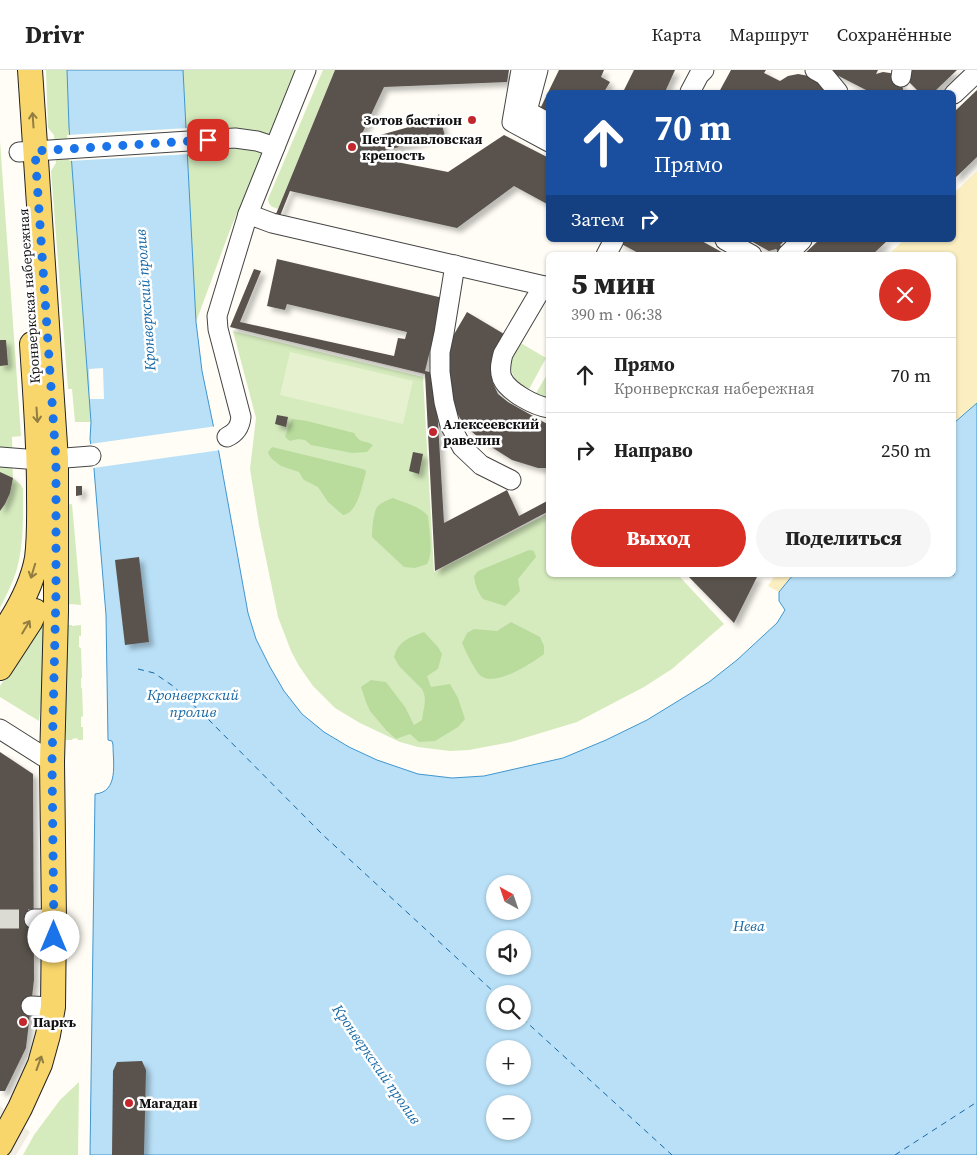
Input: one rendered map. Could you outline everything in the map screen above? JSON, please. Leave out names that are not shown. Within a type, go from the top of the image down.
[{"type":"main road","name":"Кронверкская набережная","points":[[14,70],[36,151]]},
{"type":"main road","name":"Кронверкская набережная","points":[[0,1146],[40,1064],[48,1035],[42,1006],[44,919],[52,762],[56,553],[48,460],[36,151],[30,70]]},
{"type":"main road","name":"Кронверкская набережная","points":[[0,637],[16,613],[32,576],[36,558],[48,460]]},
{"type":"main road","points":[[0,668],[30,622],[48,581],[56,553]]},
{"type":"street","points":[[227,436],[237,430],[241,417],[218,329],[217,316],[248,214],[306,70]]},
{"type":"street","points":[[521,70],[512,122],[546,140]]},
{"type":"street","points":[[538,70],[527,111],[546,121]]},
{"type":"street","points":[[691,90],[704,70]]},
{"type":"street","points":[[816,70],[824,75],[836,90]]},
{"type":"street","points":[[956,92],[977,72]]},
{"type":"street","points":[[36,151],[235,138],[257,141],[274,147]]},
{"type":"street","points":[[248,214],[272,223],[546,286],[503,354],[500,366],[502,377],[510,389],[541,407],[546,408]]},
{"type":"street","points":[[791,252],[807,242]]},
{"type":"street","points":[[728,246],[744,252]]},
{"type":"street","points":[[455,265],[440,352],[440,372],[444,402],[450,425],[462,447],[481,465],[511,480]]},
{"type":"street","points":[[0,457],[48,460],[91,456]]},
{"type":"street","points":[[0,729],[52,762]]},
{"type":"green space","points":[[46,70],[67,70],[69,127],[91,422],[75,422],[72,389],[68,389],[51,171],[56,163],[54,135],[48,128]]},
{"type":"green space","points":[[183,70],[297,70],[230,230],[196,322]]},
{"type":"green space","points":[[323,70],[335,70],[278,209],[271,206],[268,199]]},
{"type":"green space","points":[[0,141],[21,436],[12,437],[13,478],[23,489],[23,510],[19,562],[13,581],[0,608]]},
{"type":"green space","points":[[233,331],[423,377],[434,572],[546,515],[546,577],[680,577],[724,624],[672,669],[644,687],[577,722],[511,742],[469,750],[450,751],[418,747],[400,742],[360,723],[335,708],[313,686],[291,651],[278,617],[259,525],[250,469],[256,418]]},
{"type":"green space","points":[[519,342],[546,358],[528,391],[516,380],[511,369],[512,357]]},
{"type":"green space","points":[[290,352],[413,381],[403,424],[280,395]]},
{"type":"green space","points":[[546,376],[546,399],[535,395]]},
{"type":"green space","points":[[292,419],[354,433],[356,437],[373,445],[367,452],[352,453],[311,445],[305,440],[290,441],[285,436]]},
{"type":"green space","points":[[272,447],[365,470],[361,491],[356,504],[348,513],[343,515],[328,502],[318,487],[303,479],[299,472],[281,466],[272,459],[268,452]]},
{"type":"green space","points":[[393,498],[416,507],[428,516],[431,547],[427,564],[415,568],[404,567],[372,537],[376,508],[381,503]]},
{"type":"green space","points":[[72,504],[81,605],[70,604],[68,606],[67,625],[81,625],[79,647],[81,648],[83,716],[81,717],[81,727],[83,727],[83,740],[78,740],[77,738],[66,740],[64,505]]},
{"type":"green space","points":[[529,550],[534,551],[536,557],[518,579],[520,591],[505,606],[483,599],[474,580],[474,576],[478,571]]},
{"type":"green space","points":[[47,614],[50,615],[39,721],[0,697],[0,686]]},
{"type":"green space","points":[[511,622],[540,637],[544,646],[544,654],[523,668],[504,676],[488,679],[481,676],[462,643],[467,633],[474,629],[497,631]]},
{"type":"green space","points":[[424,632],[442,654],[438,669],[427,676],[431,687],[450,684],[458,698],[465,719],[458,727],[435,741],[419,742],[410,734],[396,739],[370,711],[361,687],[371,680],[386,682],[405,707],[414,725],[422,720],[425,701],[424,693],[399,666],[394,657],[402,643]]},
{"type":"green space","points":[[79,1082],[78,1155],[23,1155],[34,1135],[60,1100]]},
{"type":"sand","points":[[977,171],[977,403],[956,421],[956,252],[891,252],[902,242],[956,242],[956,191]]},
{"type":"sand","points":[[774,577],[791,577],[779,592],[768,586]]},
{"type":"shaded area","points":[[0,1106],[30,1132],[16,1155],[0,1155]]},
{"type":"water","name":"Нева","points":[[67,70],[183,70],[196,322],[202,371],[248,613],[256,639],[270,667],[284,691],[302,714],[324,732],[349,747],[377,760],[418,774],[452,778],[484,776],[563,758],[647,720],[709,682],[737,660],[777,623],[785,610],[779,601],[779,592],[791,577],[956,577],[956,421],[977,403],[977,1155],[90,1155],[95,794],[103,792],[108,788],[113,776],[114,760],[112,741],[108,740],[106,615],[90,439],[91,422],[69,127]]},
{"type":"pier","points":[[189,128],[191,154],[69,161],[67,135]]},
{"type":"pier","points":[[103,368],[104,399],[90,399],[89,369]]},
{"type":"pier","points":[[217,426],[221,450],[93,468],[90,444]]},
{"type":"building","name":"Петропавловская крепость","points":[[335,70],[509,70],[507,82],[384,87],[361,136],[366,139],[434,120],[439,114],[446,140],[438,137],[376,153],[371,157],[448,172],[504,135],[546,156],[546,203],[514,186],[457,228],[290,191],[280,216],[276,214]]},
{"type":"building","points":[[559,70],[604,70],[601,77],[610,82],[605,90],[549,90]]},
{"type":"building","points":[[634,70],[675,70],[666,90],[624,90]]},
{"type":"building","points":[[731,70],[766,70],[764,73],[780,81],[788,76],[798,74],[809,76],[818,81],[825,90],[720,90]]},
{"type":"building","points":[[827,70],[878,70],[876,74],[890,73],[901,82],[903,89],[866,90]]},
{"type":"building","points":[[909,70],[957,70],[936,90],[917,90],[903,76]]},
{"type":"building","points":[[977,90],[977,157],[956,177],[956,110]]},
{"type":"building","points":[[546,97],[546,117],[538,113]]},
{"type":"building","points":[[618,242],[704,242],[722,252],[636,252]]},
{"type":"building","points":[[753,242],[783,242],[780,245],[785,250],[783,252],[779,252],[776,249],[769,251]]},
{"type":"building","points":[[817,242],[886,242],[875,252],[806,252]]},
{"type":"building","points":[[277,259],[443,298],[425,371],[435,373],[444,523],[507,490],[519,516],[546,502],[546,513],[435,571],[425,374],[230,327],[254,269],[261,271],[240,322],[394,356],[398,338],[405,339],[407,332],[287,304],[285,310],[267,306]]},
{"type":"building","points":[[467,312],[504,334],[495,350],[491,364],[492,381],[498,394],[508,402],[546,423],[546,468],[538,468],[512,460],[485,443],[464,425],[451,403],[445,371],[453,336]]},
{"type":"building","points":[[0,340],[6,340],[8,365],[0,366]]},
{"type":"building","points":[[277,415],[288,417],[286,427],[275,424]]},
{"type":"building","points":[[413,452],[423,454],[419,474],[409,471]]},
{"type":"building","points":[[0,472],[13,478],[10,493],[0,511]]},
{"type":"building","points":[[76,486],[82,486],[82,495],[76,496]]},
{"type":"building","points":[[139,557],[149,642],[125,645],[115,560]]},
{"type":"building","points":[[689,577],[757,577],[734,623]]},
{"type":"building","points":[[0,752],[33,774],[34,980],[26,1048],[5,1091],[0,1091]]},
{"type":"building","name":"Магадан","points":[[142,1061],[146,1070],[144,1155],[112,1155],[113,1071],[117,1062]]},
{"type":"ferry route","points":[[138,669],[154,673],[173,686],[323,835],[486,985]]},
{"type":"ferry route","points":[[531,1026],[672,1155]]},
{"type":"ferry route","points":[[895,1155],[977,1102]]},
{"type":"tunnel","points":[[0,919],[34,919]]},
{"type":"place","name":"Зотов бастион","points":[[472,120]]},
{"type":"place","name":"Петропавловская крепость","points":[[352,147]]},
{"type":"place","name":"Алексеевский равелин","points":[[433,432]]},
{"type":"place","name":"Паркъ","points":[[23,1022]]},
{"type":"place","name":"Магадан","points":[[129,1103]]},
{"type":"route","points":[[54,937],[52,762],[56,593],[56,460],[35,151],[208,140]]},
{"type":"water label","name":"Кронверкский пролив","points":[[145,300]]},
{"type":"water label","name":"Кронверкский пролив","points":[[193,702]]},
{"type":"water label","name":"Кронверкский пролив","points":[[377,1064]]}]
